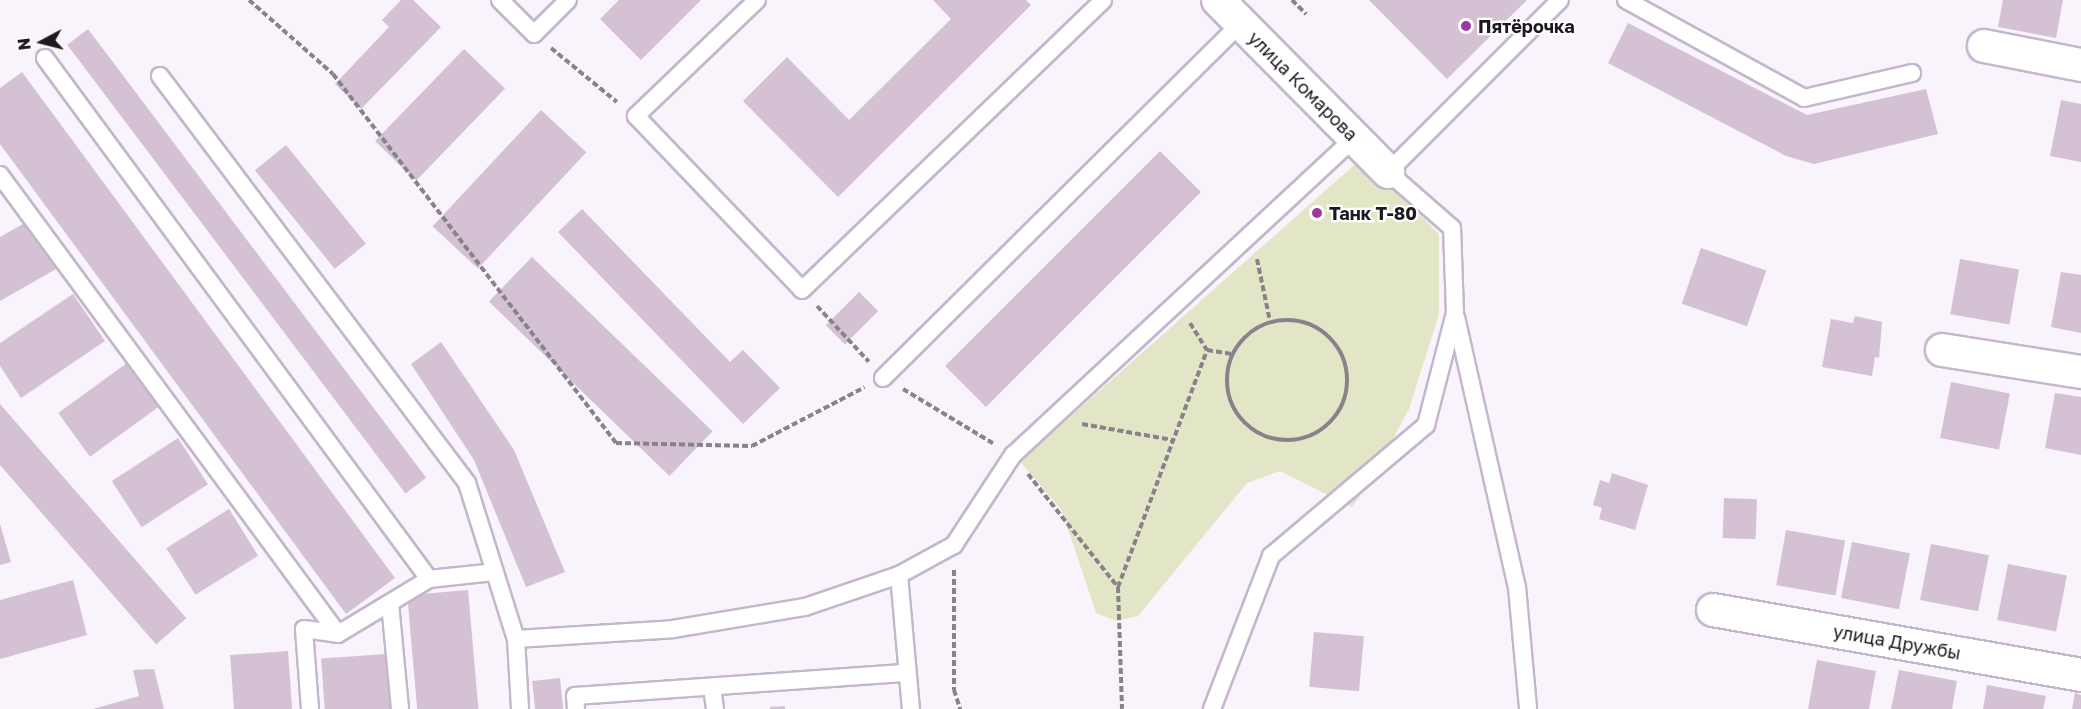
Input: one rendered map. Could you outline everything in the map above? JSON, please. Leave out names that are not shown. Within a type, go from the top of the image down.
[{"type":"street","name":"улица Комарова","points":[[1218,0],[1388,172]]},
{"type":"street","points":[[1984,46],[2081,66]]},
{"type":"street","points":[[1942,350],[2081,372]]},
{"type":"street","name":"улица Дружбы","points":[[1713,610],[2081,675]]},
{"type":"lane","points":[[500,0],[534,34],[568,0]]},
{"type":"lane","points":[[757,0],[636,117],[802,290],[1103,0]]},
{"type":"lane","points":[[1528,709],[1516,587],[1455,314],[1452,228],[1388,172],[1560,0]]},
{"type":"lane","points":[[1626,0],[1804,98],[1912,73]]},
{"type":"lane","points":[[883,378],[1241,23]]},
{"type":"lane","points":[[45,58],[429,579]]},
{"type":"lane","points":[[160,76],[466,483],[516,639],[520,709]]},
{"type":"lane","points":[[516,639],[684,627],[805,607],[899,575],[954,545],[1013,455],[1354,138]]},
{"type":"lane","points":[[0,175],[338,634]]},
{"type":"lane","points":[[1212,709],[1271,556],[1426,425],[1455,314]]},
{"type":"lane","points":[[310,709],[304,629],[338,634],[429,579],[494,572]]},
{"type":"lane","points":[[899,575],[911,709]]},
{"type":"lane","points":[[390,603],[400,709]]},
{"type":"lane","points":[[576,709],[575,696],[635,701],[712,687],[908,673]]},
{"type":"lane","points":[[712,687],[715,709]]},
{"type":"path","points":[[249,0],[333,74],[616,443],[752,446],[883,378]]},
{"type":"path","points":[[1292,0],[1306,14]]},
{"type":"path","points":[[534,34],[636,117]]},
{"type":"path","points":[[1252,232],[1270,321]]},
{"type":"path","points":[[802,290],[883,378],[1013,455],[1118,587]]},
{"type":"path","points":[[1177,303],[1207,350],[1232,354]]},
{"type":"path","points":[[1270,321],[1303,322],[1319,328],[1337,346],[1346,369],[1346,394],[1328,423],[1316,433],[1291,441],[1267,437],[1245,424],[1231,403],[1226,379],[1232,354],[1247,333],[1270,321]]},
{"type":"path","points":[[1122,709],[1118,587],[1207,350]]},
{"type":"path","points":[[1052,418],[1173,440]]},
{"type":"path","points":[[954,545],[954,690],[960,709]]},
{"type":"green space","points":[[1362,158],[1439,234],[1439,314],[1409,409],[1371,480],[1352,507],[1280,471],[1247,483],[1138,616],[1116,621],[1096,613],[1062,511],[1020,461]]},
{"type":"building","points":[[401,0],[413,0],[441,27],[361,109],[335,84],[389,27],[382,20]]},
{"type":"building","points":[[619,0],[701,0],[641,60],[600,19]]},
{"type":"building","points":[[933,0],[1026,0],[1031,5],[838,197],[743,101],[787,57],[849,120],[951,19]]},
{"type":"building","points":[[1369,0],[1527,0],[1447,79]]},
{"type":"building","points":[[2003,0],[2063,0],[2056,38],[1998,27]]},
{"type":"building","points":[[1628,23],[1807,115],[1926,89],[1938,134],[1814,164],[1786,156],[1608,63]]},
{"type":"building","points":[[88,29],[426,478],[405,493],[67,45]]},
{"type":"building","points":[[464,49],[505,89],[416,181],[375,141]]},
{"type":"building","points":[[22,72],[395,578],[346,614],[0,144],[0,88]]},
{"type":"building","points":[[2061,100],[2081,104],[2081,162],[2050,156]]},
{"type":"building","points":[[541,110],[586,152],[478,269],[433,226]]},
{"type":"building","points":[[286,145],[366,244],[335,269],[255,170]]},
{"type":"building","points":[[1160,151],[1201,192],[986,407],[945,366]]},
{"type":"building","points":[[582,209],[730,362],[743,350],[780,388],[743,424],[558,232]]},
{"type":"building","points":[[28,221],[56,269],[0,301],[0,237]]},
{"type":"building","points":[[1701,248],[1766,270],[1747,326],[1682,304]]},
{"type":"building","points":[[532,257],[713,431],[669,476],[489,302]]},
{"type":"building","points":[[1960,259],[2019,269],[2009,325],[1950,314]]},
{"type":"building","points":[[2061,272],[2081,275],[2081,333],[2051,327]]},
{"type":"building","points":[[859,292],[878,311],[845,344],[826,325]]},
{"type":"building","points":[[73,294],[105,341],[21,398],[0,366],[0,343]]},
{"type":"building","points":[[1855,316],[1882,322],[1879,358],[1875,357],[1872,376],[1822,367],[1831,319],[1853,323]]},
{"type":"building","points":[[441,342],[514,450],[565,572],[526,587],[474,460],[411,364]]},
{"type":"building","points":[[127,363],[159,407],[90,457],[58,413]]},
{"type":"building","points":[[1951,382],[2010,393],[1999,449],[1940,438]]},
{"type":"building","points":[[2055,393],[2081,397],[2081,455],[2045,448]]},
{"type":"building","points":[[0,404],[186,618],[156,645],[0,465]]},
{"type":"building","points":[[178,438],[208,484],[142,527],[112,481]]},
{"type":"building","points":[[1612,473],[1648,485],[1635,530],[1599,519],[1602,508],[1593,505],[1600,480],[1609,483]]},
{"type":"building","points":[[1724,498],[1757,499],[1756,539],[1723,538]]},
{"type":"building","points":[[229,509],[258,556],[195,595],[166,548]]},
{"type":"building","points":[[0,524],[11,562],[0,565]]},
{"type":"building","points":[[1786,530],[1845,540],[1835,596],[1776,585]]},
{"type":"building","points":[[1852,542],[1910,553],[1899,609],[1841,598]]},
{"type":"building","points":[[1931,544],[1989,555],[1978,611],[1920,600]]},
{"type":"building","points":[[2008,564],[2067,575],[2056,631],[1997,620]]},
{"type":"building","points":[[73,580],[87,635],[0,659],[0,600]]},
{"type":"building","points":[[468,590],[478,709],[417,709],[407,595]]},
{"type":"building","points":[[1314,632],[1364,636],[1359,691],[1309,687]]},
{"type":"building","points":[[288,651],[292,709],[234,709],[230,655]]},
{"type":"building","points":[[387,654],[391,709],[325,709],[321,659]]},
{"type":"building","points":[[1817,660],[1876,671],[1869,709],[1808,709]]},
{"type":"building","points":[[154,669],[164,709],[93,709],[139,696],[133,670]]},
{"type":"building","points":[[1899,670],[1957,681],[1952,709],[1891,709]]},
{"type":"building","points":[[560,678],[563,709],[535,709],[532,681]]},
{"type":"building","points":[[1987,685],[2046,696],[2043,709],[1983,709]]},
{"type":"building","points":[[2075,693],[2081,695],[2081,709],[2072,709]]},
{"type":"building","points":[[785,706],[785,709],[770,709],[770,707]]},
{"type":"place","name":"Пятёрочка","points":[[1466,26]]},
{"type":"place","name":"Танк Т-80","points":[[1317,213]]}]
